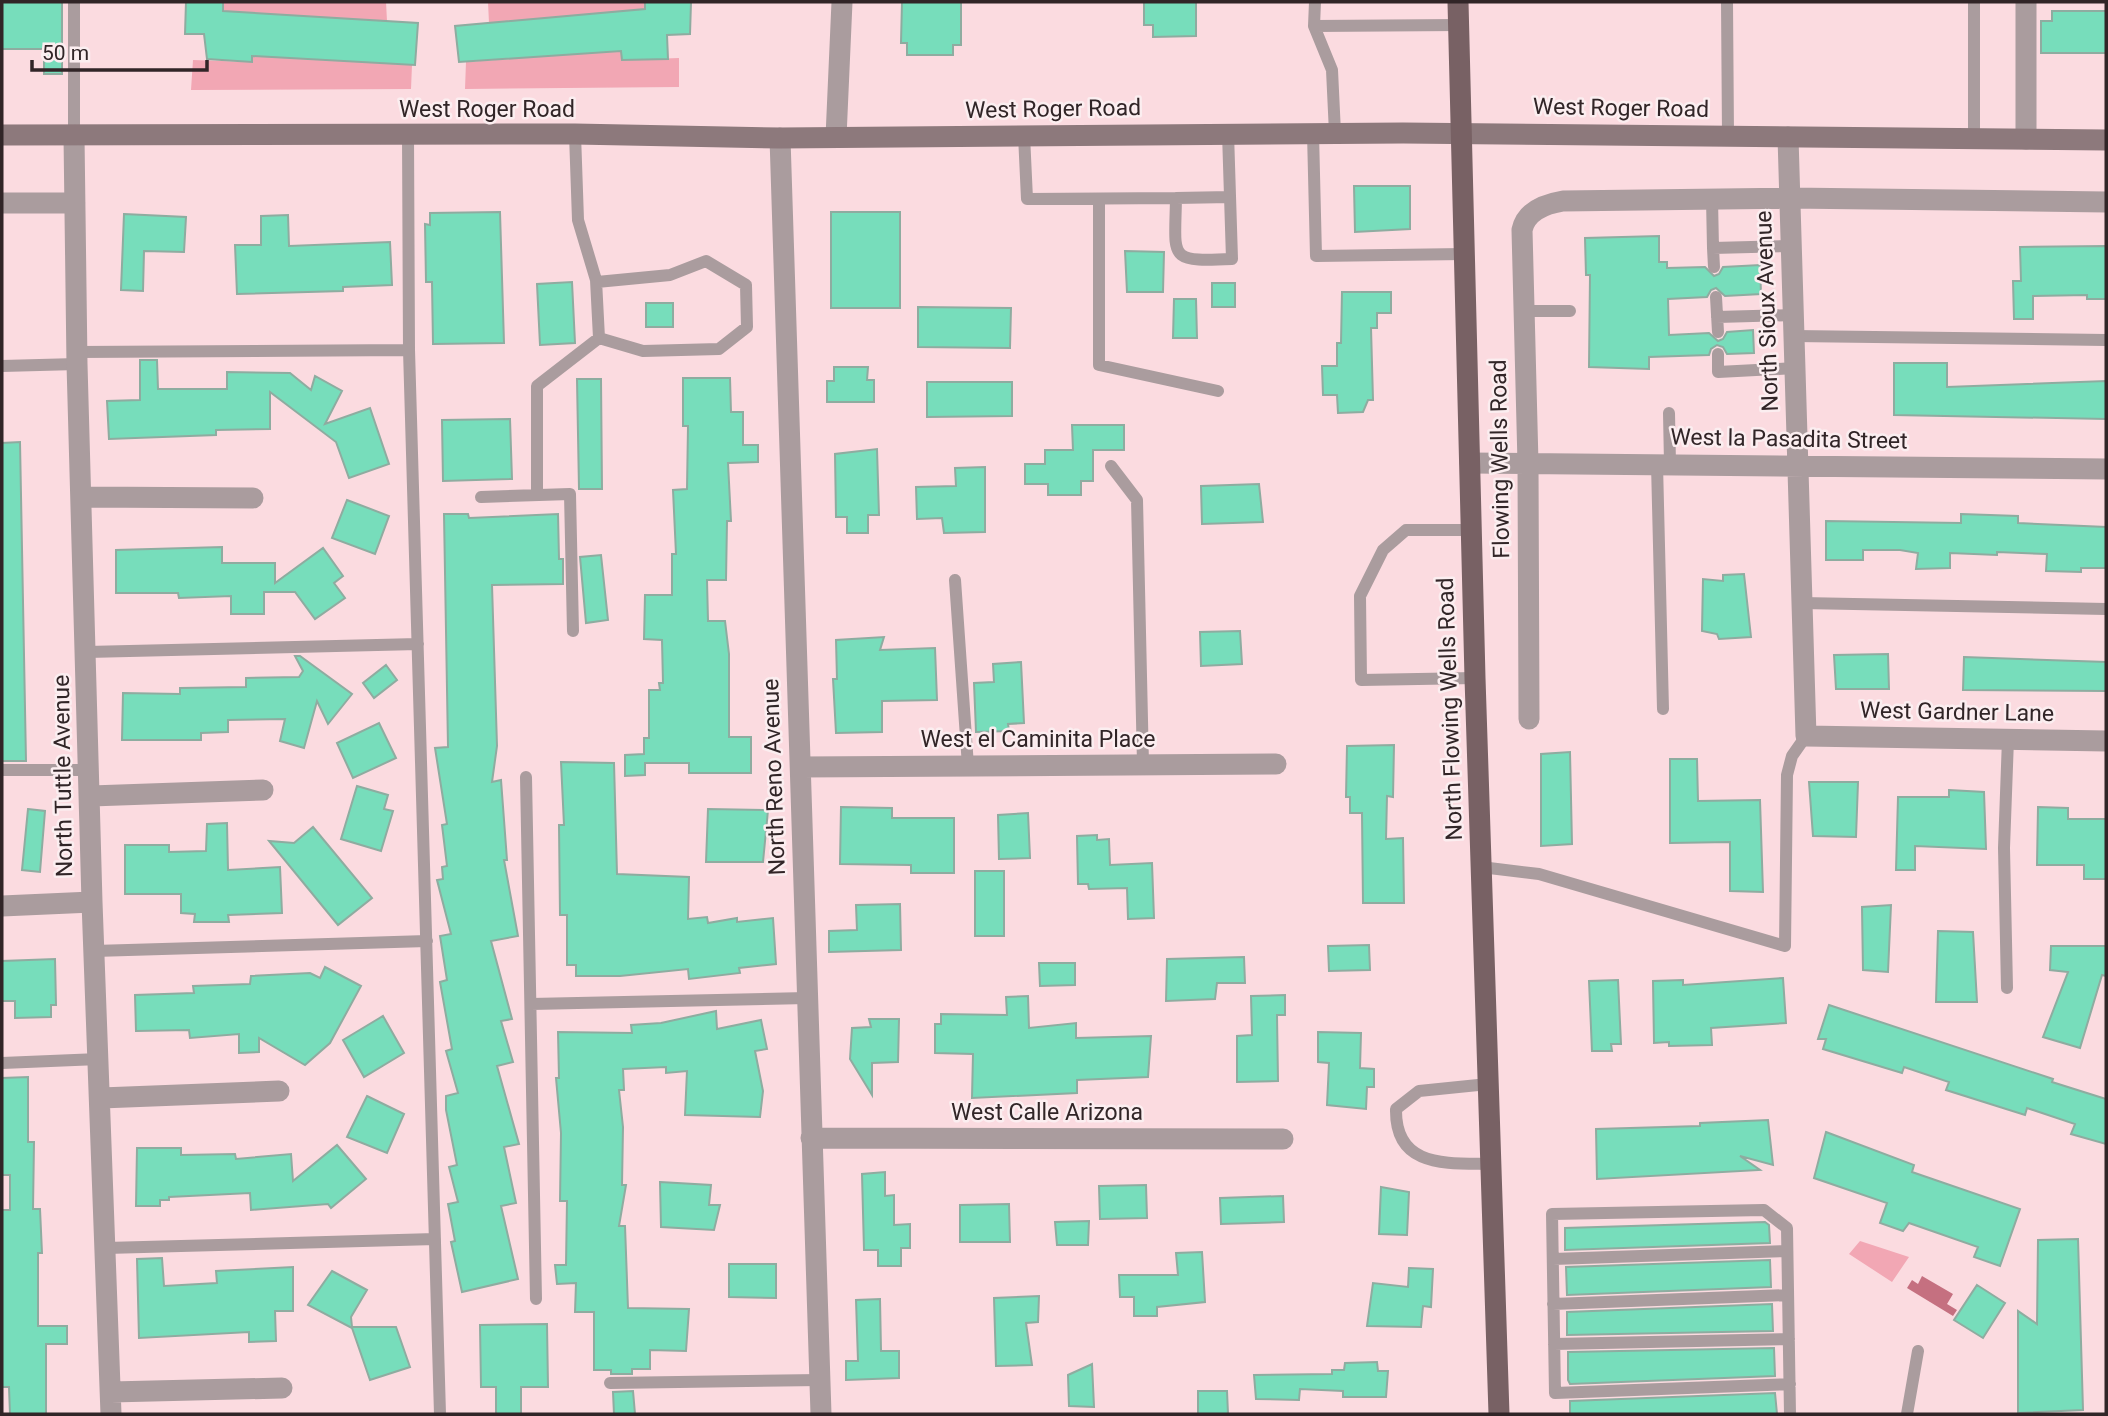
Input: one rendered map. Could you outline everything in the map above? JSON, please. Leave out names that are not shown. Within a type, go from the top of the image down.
[{"type":"main road","name":"North Flowing Wells Road","points":[[1458,2],[1475,678],[1499,1414]]},
{"type":"street","points":[[836,137],[842,2]]},
{"type":"street","points":[[2026,2],[2026,139]]},
{"type":"street","name":"West Roger Road","points":[[2,135],[575,134],[780,138],[1324,133],[2106,140]]},
{"type":"street","name":"North Tuttle Avenue","points":[[74,136],[77,358],[83,497],[92,902],[102,1098],[111,1414]]},
{"type":"street","name":"North Sioux Avenue","points":[[1788,136],[1806,736]]},
{"type":"street","name":"North Reno Avenue","points":[[780,138],[821,1414]]},
{"type":"street","points":[[1712,199],[2106,202]]},
{"type":"street","name":"Flowing Wells Road","points":[[1529,719],[1524,223],[1542,206],[1563,201],[1712,199]]},
{"type":"street","points":[[2,203],[75,203]]},
{"type":"street","name":"West la Pasadita Street","points":[[1470,463],[2106,469]]},
{"type":"street","points":[[83,497],[253,498]]},
{"type":"street","name":"West Gardner Lane","points":[[1806,736],[2106,741]]},
{"type":"street","name":"West el Caminita Place","points":[[801,766],[1276,764]]},
{"type":"street","points":[[91,796],[263,790]]},
{"type":"street","points":[[2,906],[92,902]]},
{"type":"street","points":[[102,1098],[279,1091]]},
{"type":"street","name":"West Calle Arizona","points":[[811,1138],[1283,1139]]},
{"type":"street","points":[[111,1392],[282,1388]]},
{"type":"lane","points":[[74,2],[74,136]]},
{"type":"lane","points":[[1315,2],[1314,26],[1332,70],[1324,133],[1316,256],[1464,254]]},
{"type":"lane","points":[[1727,2],[1728,136]]},
{"type":"lane","points":[[1974,2],[1974,139]]},
{"type":"lane","points":[[1314,26],[1459,25]]},
{"type":"lane","points":[[1175,198],[1175,249],[1181,258],[1193,261],[1232,259],[1228,133]]},
{"type":"lane","points":[[575,134],[578,220],[597,282],[599,338]]},
{"type":"lane","points":[[408,135],[409,350],[440,1414]]},
{"type":"lane","points":[[1024,135],[1027,199],[1230,197]]},
{"type":"lane","points":[[1099,199],[1099,365],[1218,391]]},
{"type":"lane","points":[[1712,199],[1714,267]]},
{"type":"lane","points":[[1713,248],[1791,246]]},
{"type":"lane","points":[[597,282],[670,275],[706,261],[746,285],[747,327],[719,349],[643,351],[599,338]]},
{"type":"lane","points":[[1716,297],[1718,332]]},
{"type":"lane","points":[[1524,312],[1570,312]]},
{"type":"lane","points":[[1717,317],[1794,326],[2106,340]]},
{"type":"lane","points":[[537,495],[537,386],[599,338]]},
{"type":"lane","points":[[2,366],[77,358],[409,350]]},
{"type":"lane","points":[[1718,355],[1718,372],[1795,368]]},
{"type":"lane","points":[[1662,709],[1664,464],[1669,413]]},
{"type":"lane","points":[[1111,466],[1137,500],[1143,764]]},
{"type":"lane","points":[[481,497],[570,494],[573,631]]},
{"type":"lane","points":[[1471,530],[1406,530],[1383,550],[1360,596],[1361,680],[1475,678]]},
{"type":"lane","points":[[955,580],[968,766]]},
{"type":"lane","points":[[1802,603],[2106,609]]},
{"type":"lane","points":[[87,652],[418,644]]},
{"type":"lane","points":[[1481,867],[1539,874],[1785,946],[1787,775],[1792,756],[1806,736]]},
{"type":"lane","points":[[2007,988],[2004,848],[2008,739]]},
{"type":"lane","points":[[2,770],[90,770]]},
{"type":"lane","points":[[526,777],[536,1298]]},
{"type":"lane","points":[[94,951],[427,942]]},
{"type":"lane","points":[[531,1004],[807,998]]},
{"type":"lane","points":[[2,1063],[99,1059]]},
{"type":"lane","points":[[1488,1084],[1419,1091],[1396,1109],[1396,1130],[1410,1150],[1436,1163],[1490,1164]]},
{"type":"lane","points":[[1790,1384],[1555,1393],[1552,1214],[1764,1210],[1787,1228],[1790,1384],[1790,1414]]},
{"type":"lane","points":[[106,1248],[435,1240]]},
{"type":"lane","points":[[1553,1259],[1787,1251]]},
{"type":"lane","points":[[1553,1304],[1788,1295]]},
{"type":"lane","points":[[1554,1344],[1789,1339]]},
{"type":"lane","points":[[1907,1414],[1918,1351]]},
{"type":"lane","points":[[610,1383],[820,1380]]},
{"type":"shaded area","points":[[223,2],[386,2],[387,21],[223,11]]},
{"type":"shaded area","points":[[488,2],[645,2],[645,9],[489,23]]},
{"type":"shaded area","points":[[621,51],[622,60],[679,58],[679,87],[465,89],[466,62]]},
{"type":"shaded area","points":[[252,56],[412,65],[411,89],[191,90],[193,60],[251,62]]},
{"type":"shaded area","points":[[1860,1241],[1909,1257],[1892,1282],[1849,1254]]},
{"type":"shaded area","points":[[1922,1276],[1953,1294],[1947,1304],[1957,1310],[1953,1316],[1907,1288],[1912,1280],[1918,1284]]},
{"type":"building","points":[[2,2],[62,2],[62,74],[44,74],[44,49],[2,49]]},
{"type":"building","points":[[186,2],[223,2],[223,11],[418,23],[415,65],[252,56],[252,62],[207,59],[204,34],[185,34]]},
{"type":"building","points":[[645,2],[691,2],[690,34],[667,35],[668,59],[622,60],[621,51],[459,62],[455,26],[645,9]]},
{"type":"building","points":[[902,2],[961,2],[961,45],[953,45],[953,55],[907,55],[907,43],[901,43]]},
{"type":"building","points":[[1144,2],[1196,2],[1196,36],[1153,37],[1153,25],[1144,25]]},
{"type":"building","points":[[2052,11],[2106,11],[2106,53],[2041,53],[2041,21],[2052,21]]},
{"type":"building","points":[[1354,186],[1410,186],[1410,229],[1355,232]]},
{"type":"building","points":[[500,212],[504,343],[433,344],[432,282],[426,282],[425,224],[430,225],[430,213]]},
{"type":"building","points":[[831,212],[900,212],[900,308],[831,308]]},
{"type":"building","points":[[124,214],[186,217],[184,252],[144,251],[143,291],[121,290]]},
{"type":"building","points":[[288,215],[289,246],[390,242],[392,285],[343,287],[343,291],[237,294],[235,245],[261,245],[261,216]]},
{"type":"building","points":[[1659,236],[1659,262],[1667,262],[1667,268],[1705,267],[1714,276],[1719,274],[1723,267],[1760,265],[1761,294],[1725,296],[1716,288],[1711,290],[1707,297],[1668,299],[1669,335],[1709,333],[1718,341],[1723,339],[1727,332],[1753,330],[1754,353],[1727,354],[1723,347],[1717,345],[1711,349],[1709,355],[1649,357],[1649,369],[1589,367],[1590,275],[1586,275],[1585,238]]},
{"type":"building","points":[[2106,246],[2106,299],[2087,299],[2087,295],[2033,296],[2033,319],[2014,319],[2013,281],[2021,281],[2020,247]]},
{"type":"building","points":[[1125,251],[1164,252],[1163,292],[1127,292]]},
{"type":"building","points":[[572,282],[575,343],[540,345],[537,284]]},
{"type":"building","points":[[1212,283],[1235,283],[1235,307],[1212,307]]},
{"type":"building","points":[[1342,292],[1391,292],[1391,313],[1377,313],[1377,328],[1371,328],[1373,400],[1368,400],[1363,412],[1338,413],[1337,395],[1323,395],[1322,366],[1337,366],[1337,343],[1341,343]]},
{"type":"building","points":[[1174,299],[1196,299],[1197,338],[1173,338]]},
{"type":"building","points":[[646,303],[673,303],[673,327],[646,327]]},
{"type":"building","points":[[918,307],[1011,308],[1010,348],[918,347]]},
{"type":"building","points":[[140,360],[157,360],[158,389],[227,389],[227,372],[290,373],[311,390],[315,376],[342,391],[325,424],[370,408],[389,464],[349,478],[336,442],[270,392],[270,429],[216,430],[216,435],[109,439],[107,401],[140,400]]},
{"type":"building","points":[[1894,363],[1947,363],[1947,387],[2106,381],[2106,419],[1894,415]]},
{"type":"building","points":[[834,367],[868,367],[867,380],[874,380],[874,402],[827,402],[827,381],[834,381]]},
{"type":"building","points":[[683,378],[730,378],[731,412],[743,412],[743,445],[758,445],[758,462],[728,463],[731,521],[727,521],[726,580],[707,580],[708,621],[725,621],[729,654],[729,737],[751,737],[751,773],[689,773],[689,763],[645,763],[645,775],[625,776],[625,755],[644,754],[644,738],[649,738],[649,690],[660,690],[659,683],[663,683],[662,640],[644,639],[645,595],[672,595],[672,554],[676,554],[673,490],[687,489],[688,426],[683,426]]},
{"type":"building","points":[[577,379],[601,379],[602,489],[579,489]]},
{"type":"building","points":[[927,382],[1012,382],[1012,416],[927,417]]},
{"type":"building","points":[[510,419],[512,479],[443,481],[442,420]]},
{"type":"building","points":[[1072,425],[1124,425],[1124,450],[1093,450],[1093,481],[1081,481],[1081,495],[1048,495],[1048,484],[1025,484],[1025,464],[1045,464],[1045,450],[1073,450]]},
{"type":"building","points":[[20,442],[26,761],[2,761],[2,443]]},
{"type":"building","points":[[877,449],[879,515],[868,515],[868,533],[847,533],[847,517],[836,517],[835,454]]},
{"type":"building","points":[[985,467],[985,532],[944,533],[942,518],[917,519],[916,487],[956,486],[955,468]]},
{"type":"building","points":[[1259,484],[1263,522],[1202,524],[1201,486]]},
{"type":"building","points":[[347,500],[389,516],[375,554],[332,538]]},
{"type":"building","points":[[444,514],[468,514],[469,518],[558,514],[559,559],[563,559],[563,584],[492,585],[497,746],[492,782],[501,780],[507,860],[504,860],[518,936],[491,941],[512,1019],[501,1021],[513,1062],[497,1066],[519,1144],[504,1147],[516,1203],[501,1206],[518,1279],[462,1292],[451,1242],[455,1241],[448,1204],[458,1202],[449,1167],[457,1165],[446,1110],[446,1096],[458,1093],[446,1051],[452,1049],[440,982],[447,980],[440,936],[451,934],[437,880],[443,879],[442,867],[447,866],[442,825],[447,824],[435,748],[448,747]]},
{"type":"building","points":[[1961,514],[2018,516],[2018,523],[2106,527],[2106,568],[2081,568],[2081,572],[2046,571],[2047,554],[1997,552],[1997,555],[1950,553],[1950,568],[1916,569],[1918,553],[1900,550],[1863,550],[1863,560],[1826,560],[1826,521],[1961,523]]},
{"type":"building","points":[[222,547],[222,563],[275,563],[275,583],[323,548],[343,576],[334,583],[345,598],[315,619],[295,592],[264,592],[264,614],[231,614],[231,596],[179,598],[178,593],[116,593],[116,550]]},
{"type":"building","points":[[601,555],[608,620],[586,623],[580,557]]},
{"type":"building","points":[[1744,574],[1751,637],[1719,639],[1717,634],[1702,631],[1703,579],[1723,581],[1723,575]]},
{"type":"building","points":[[1240,631],[1242,664],[1201,666],[1200,632]]},
{"type":"building","points":[[884,637],[880,650],[935,648],[937,700],[882,701],[882,732],[836,733],[833,679],[837,679],[836,640]]},
{"type":"building","points":[[1888,654],[1889,689],[1836,689],[1834,655]]},
{"type":"building","points":[[295,656],[300,656],[352,694],[328,724],[317,701],[304,748],[280,741],[285,719],[228,720],[228,732],[201,733],[201,740],[122,740],[123,693],[180,694],[180,688],[246,687],[246,678],[299,677],[303,671]]},
{"type":"building","points":[[1964,657],[2106,662],[2106,691],[1963,690]]},
{"type":"building","points":[[1021,662],[1024,723],[1008,724],[1009,731],[976,732],[974,683],[994,682],[993,664]]},
{"type":"building","points":[[386,665],[397,680],[374,698],[363,683]]},
{"type":"building","points":[[379,723],[396,758],[353,778],[337,743]]},
{"type":"building","points":[[1394,745],[1393,797],[1387,796],[1386,839],[1403,838],[1404,903],[1363,903],[1362,813],[1350,813],[1350,797],[1346,797],[1347,746]]},
{"type":"building","points":[[1570,752],[1572,844],[1541,846],[1541,754]]},
{"type":"building","points":[[1670,759],[1697,759],[1698,801],[1760,800],[1763,892],[1730,891],[1730,842],[1670,843]]},
{"type":"building","points":[[561,762],[614,763],[617,874],[689,877],[688,919],[707,917],[708,923],[737,918],[737,922],[773,918],[776,964],[739,968],[740,973],[689,979],[688,969],[620,976],[576,976],[576,965],[567,965],[567,915],[560,915],[559,825],[564,825]]},
{"type":"building","points":[[1809,782],[1858,782],[1856,837],[1813,836]]},
{"type":"building","points":[[357,786],[388,795],[384,809],[393,811],[381,851],[341,839]]},
{"type":"building","points":[[1949,790],[1984,792],[1986,849],[1915,846],[1915,870],[1896,870],[1898,797],[1949,797]]},
{"type":"building","points":[[841,807],[892,808],[892,818],[954,818],[954,873],[911,873],[911,865],[840,864]]},
{"type":"building","points":[[2038,807],[2068,808],[2068,819],[2106,819],[2106,879],[2084,879],[2084,865],[2037,865]]},
{"type":"building","points":[[28,809],[45,811],[40,872],[22,870]]},
{"type":"building","points":[[708,809],[768,810],[763,862],[706,862]]},
{"type":"building","points":[[1028,813],[1030,858],[999,859],[998,815]]},
{"type":"building","points":[[227,823],[228,870],[280,867],[282,913],[228,915],[229,922],[194,922],[195,914],[181,913],[181,894],[125,894],[125,845],[169,845],[169,852],[206,851],[207,824]]},
{"type":"building","points":[[313,827],[372,898],[338,925],[269,841],[294,843]]},
{"type":"building","points":[[1097,835],[1097,840],[1109,839],[1110,865],[1152,863],[1154,918],[1128,919],[1127,888],[1089,889],[1088,884],[1078,884],[1077,836]]},
{"type":"building","points":[[975,871],[1004,871],[1004,936],[975,936]]},
{"type":"building","points":[[900,904],[901,950],[829,952],[829,931],[857,930],[856,905]]},
{"type":"building","points":[[1891,905],[1888,972],[1863,970],[1862,907]]},
{"type":"building","points":[[1938,931],[1973,932],[1977,1002],[1936,1002]]},
{"type":"building","points":[[1369,945],[1370,970],[1329,971],[1328,946]]},
{"type":"building","points":[[2051,946],[2106,946],[2106,976],[2102,975],[2080,1048],[2043,1037],[2068,972],[2050,970]]},
{"type":"building","points":[[1244,957],[1245,983],[1217,983],[1215,999],[1166,1001],[1167,959]]},
{"type":"building","points":[[55,959],[56,1005],[51,1005],[51,1017],[15,1018],[15,1001],[2,1001],[2,961]]},
{"type":"building","points":[[1039,963],[1075,963],[1075,985],[1040,986]]},
{"type":"building","points":[[325,967],[361,986],[330,1043],[305,1065],[259,1038],[259,1052],[239,1053],[239,1034],[190,1038],[189,1030],[136,1031],[135,995],[194,993],[193,986],[250,984],[251,976],[310,973],[320,978]]},
{"type":"building","points":[[1783,978],[1786,1023],[1711,1028],[1712,1045],[1669,1046],[1669,1042],[1654,1043],[1653,981],[1683,980],[1683,985]]},
{"type":"building","points":[[1618,980],[1621,1044],[1611,1044],[1612,1051],[1592,1051],[1589,981]]},
{"type":"building","points":[[1285,995],[1285,1015],[1277,1015],[1278,1081],[1237,1082],[1237,1036],[1252,1035],[1251,996]]},
{"type":"building","points":[[1028,996],[1029,1028],[1076,1023],[1076,1038],[1151,1036],[1148,1077],[1077,1080],[1077,1093],[972,1098],[973,1054],[935,1053],[935,1024],[941,1024],[941,1014],[1007,1015],[1006,997]]},
{"type":"building","points":[[1829,1005],[2106,1099],[2106,1144],[2071,1134],[2075,1124],[2027,1108],[2025,1115],[1946,1090],[1949,1082],[1904,1067],[1902,1073],[1823,1049],[1826,1039],[1818,1039]]},
{"type":"building","points":[[716,1011],[717,1029],[761,1020],[767,1049],[755,1051],[763,1091],[760,1117],[685,1115],[687,1071],[666,1073],[666,1067],[623,1069],[624,1090],[619,1090],[623,1127],[622,1185],[626,1185],[619,1226],[625,1226],[628,1308],[689,1309],[686,1351],[650,1350],[650,1369],[632,1369],[632,1374],[611,1374],[611,1370],[594,1370],[594,1312],[575,1312],[576,1283],[557,1284],[555,1265],[566,1265],[567,1201],[560,1201],[561,1133],[556,1078],[559,1078],[558,1032],[632,1033],[631,1025],[661,1023]]},
{"type":"building","points":[[383,1016],[404,1053],[364,1077],[343,1040]]},
{"type":"building","points":[[869,1019],[899,1019],[898,1062],[872,1063],[872,1095],[850,1059],[852,1028],[871,1027]]},
{"type":"building","points":[[1318,1032],[1361,1033],[1360,1068],[1374,1069],[1374,1087],[1367,1087],[1366,1109],[1327,1105],[1329,1063],[1318,1062]]},
{"type":"building","points":[[28,1077],[28,1142],[34,1142],[33,1209],[40,1209],[42,1253],[38,1253],[38,1326],[67,1326],[67,1344],[46,1344],[46,1414],[10,1414],[9,1387],[2,1387],[2,1210],[10,1210],[10,1175],[2,1175],[2,1078]]},
{"type":"building","points":[[367,1096],[404,1114],[387,1153],[347,1137]]},
{"type":"building","points":[[1768,1120],[1773,1165],[1740,1156],[1760,1170],[1597,1179],[1596,1129],[1700,1126],[1700,1123]]},
{"type":"building","points":[[1826,1132],[1914,1165],[1912,1172],[2020,1209],[2000,1266],[1974,1257],[1978,1247],[1909,1223],[1903,1231],[1880,1223],[1887,1203],[1814,1178]]},
{"type":"building","points":[[337,1145],[366,1179],[331,1208],[328,1204],[251,1210],[250,1193],[169,1197],[169,1200],[160,1200],[160,1206],[136,1206],[137,1148],[181,1148],[181,1155],[235,1154],[236,1159],[291,1154],[293,1181]]},
{"type":"building","points":[[885,1172],[885,1196],[894,1195],[894,1225],[910,1224],[910,1248],[901,1248],[901,1266],[878,1266],[878,1250],[864,1250],[862,1174]]},
{"type":"building","points":[[660,1182],[711,1185],[709,1205],[720,1205],[714,1230],[661,1227]]},
{"type":"building","points":[[1146,1185],[1147,1218],[1100,1219],[1099,1186]]},
{"type":"building","points":[[1381,1187],[1409,1192],[1407,1235],[1379,1234]]},
{"type":"building","points":[[1283,1196],[1284,1222],[1221,1224],[1220,1198]]},
{"type":"building","points":[[1009,1204],[1010,1242],[960,1242],[960,1205]]},
{"type":"building","points":[[1089,1221],[1088,1245],[1057,1245],[1055,1222]]},
{"type":"building","points":[[1765,1222],[1769,1225],[1770,1243],[1565,1250],[1565,1228]]},
{"type":"building","points":[[2078,1239],[2083,1410],[2018,1413],[2018,1311],[2037,1324],[2038,1240]]},
{"type":"building","points":[[1202,1252],[1205,1302],[1157,1307],[1157,1316],[1134,1316],[1134,1297],[1120,1297],[1119,1275],[1178,1275],[1176,1253]]},
{"type":"building","points":[[162,1258],[164,1286],[217,1283],[216,1271],[293,1267],[293,1311],[275,1311],[276,1341],[249,1342],[249,1332],[139,1338],[137,1259]]},
{"type":"building","points":[[1770,1260],[1771,1287],[1567,1295],[1566,1267]]},
{"type":"building","points":[[729,1264],[776,1264],[776,1298],[729,1297]]},
{"type":"building","points":[[1409,1268],[1433,1269],[1431,1307],[1423,1306],[1421,1327],[1367,1326],[1373,1283],[1408,1287]]},
{"type":"building","points":[[332,1271],[367,1290],[351,1317],[352,1327],[396,1327],[410,1367],[370,1380],[352,1328],[308,1305]]},
{"type":"building","points":[[1977,1285],[2005,1303],[1983,1338],[1954,1320]]},
{"type":"building","points":[[1039,1296],[1038,1322],[1026,1323],[1032,1365],[996,1366],[994,1298]]},
{"type":"building","points":[[880,1299],[881,1351],[899,1351],[899,1378],[846,1380],[846,1361],[858,1361],[856,1300]]},
{"type":"building","points":[[1772,1304],[1773,1331],[1567,1335],[1567,1312]]},
{"type":"building","points":[[547,1324],[548,1387],[521,1387],[521,1414],[496,1414],[496,1387],[481,1387],[480,1325]]},
{"type":"building","points":[[1774,1348],[1775,1376],[1570,1384],[1568,1380],[1568,1352]]},
{"type":"building","points":[[1377,1362],[1378,1371],[1388,1371],[1386,1397],[1343,1397],[1343,1391],[1300,1389],[1299,1400],[1256,1399],[1254,1375],[1332,1374],[1332,1370],[1344,1370],[1345,1363]]},
{"type":"building","points":[[1092,1364],[1094,1407],[1069,1406],[1068,1375]]},
{"type":"building","points":[[633,1391],[635,1414],[614,1414],[613,1392]]},
{"type":"building","points":[[1198,1391],[1227,1391],[1228,1414],[1198,1414]]},
{"type":"building","points":[[1775,1393],[1777,1414],[1570,1414],[1570,1401]]}]
